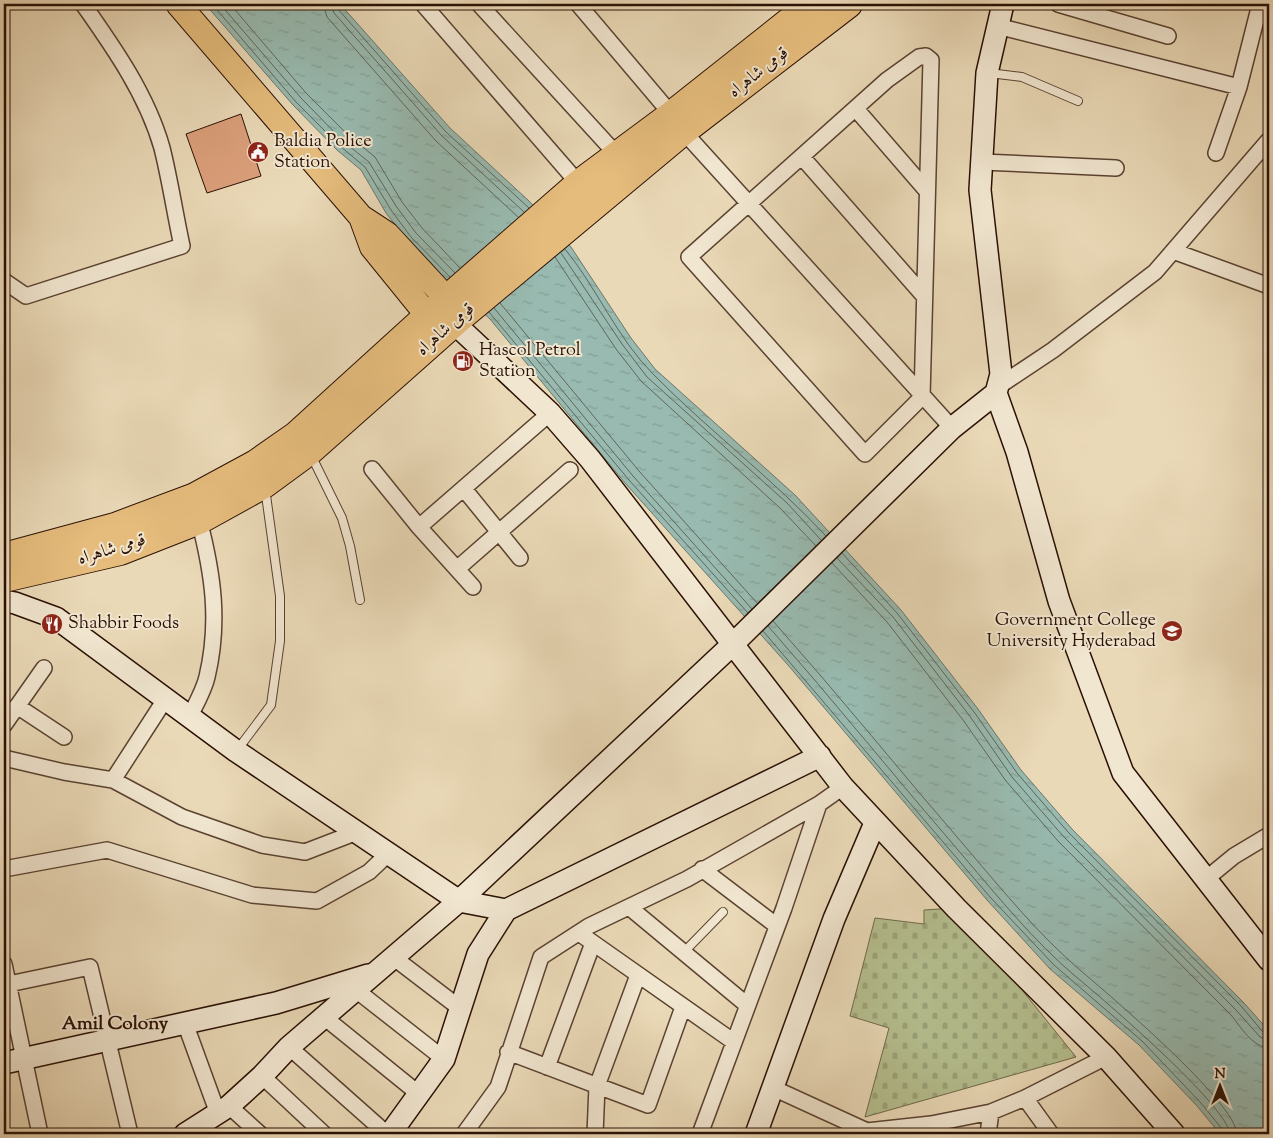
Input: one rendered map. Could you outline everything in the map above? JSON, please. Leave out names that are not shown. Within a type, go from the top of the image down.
[{"type":"highway","name":"قومی شاہراہ","points":[[4,578],[120,551],[199,520],[264,484],[303,443],[448,310],[587,194],[677,123],[812,4]]},
{"type":"highway","name":"قومی شاہراہ","points":[[587,194],[618,156],[677,123],[845,5]]},
{"type":"highway","name":"قومی شاہراہ","points":[[4,558],[115,527],[195,497],[256,464],[303,443]]},
{"type":"main road","points":[[178,4],[362,217],[372,247],[448,310]]},
{"type":"street","points":[[4,281],[26,296],[182,246],[161,147],[141,97],[118,55],[83,4]]},
{"type":"street","points":[[423,4],[587,194]]},
{"type":"street","points":[[479,4],[618,156]]},
{"type":"street","points":[[578,4],[677,123],[922,397],[952,428]]},
{"type":"street","points":[[1003,4],[988,73],[980,190],[1001,374],[997,389],[1018,452],[1059,601],[1123,773],[1269,960]]},
{"type":"street","points":[[1058,4],[1168,36]]},
{"type":"street","points":[[1216,153],[1239,87],[1255,6]]},
{"type":"street","points":[[997,26],[1239,87]]},
{"type":"street","points":[[926,56],[931,60],[922,397],[865,454],[689,257],[802,157],[887,80],[920,58],[926,56]]},
{"type":"street","points":[[856,110],[927,191]]},
{"type":"street","points":[[190,1133],[223,1109],[262,1076],[289,1047],[459,901],[733,644],[952,428],[997,389],[1053,350],[1155,272],[1269,140]]},
{"type":"street","points":[[802,157],[924,296]]},
{"type":"street","points":[[982,162],[1116,168]]},
{"type":"street","points":[[1173,251],[1269,286]]},
{"type":"street","points":[[448,310],[550,413],[590,459],[843,786],[956,908],[1106,1057],[1174,1134]]},
{"type":"street","points":[[419,527],[550,413]]},
{"type":"street","points":[[372,469],[419,527],[473,586]]},
{"type":"street","points":[[458,568],[570,470]]},
{"type":"street","points":[[464,489],[520,558]]},
{"type":"street","points":[[190,716],[207,678],[215,622],[211,568],[199,520]]},
{"type":"street","points":[[4,601],[14,602],[56,618],[236,751],[459,901],[506,910]]},
{"type":"street","points":[[4,725],[44,668]]},
{"type":"street","points":[[113,780],[166,698]]},
{"type":"street","points":[[17,706],[64,737]]},
{"type":"street","points":[[289,1047],[388,1134],[444,1058],[478,954],[506,910],[820,756]]},
{"type":"street","points":[[4,758],[64,772],[113,780],[182,817],[262,845],[305,852],[357,832]]},
{"type":"street","points":[[464,1134],[498,1087],[541,957],[579,932],[702,870],[819,804],[843,786]]},
{"type":"street","points":[[700,1134],[777,926],[819,804]]},
{"type":"street","points":[[756,1134],[771,1087],[834,919],[875,822]]},
{"type":"street","points":[[1206,880],[1234,856],[1269,835]]},
{"type":"street","points":[[4,869],[107,850],[252,895],[317,901],[369,872],[389,853]]},
{"type":"street","points":[[702,870],[777,926]]},
{"type":"street","points":[[629,907],[747,1005]]},
{"type":"street","points":[[579,932],[734,1042]]},
{"type":"street","points":[[547,1067],[593,942]]},
{"type":"street","points":[[394,958],[461,1010]]},
{"type":"street","points":[[4,964],[14,1061],[40,1134]]},
{"type":"street","points":[[6,985],[90,967],[130,1134]]},
{"type":"street","points":[[14,1061],[276,1003],[376,972]]},
{"type":"street","points":[[595,1134],[597,1086],[638,975]]},
{"type":"street","points":[[356,990],[444,1058]]},
{"type":"street","points":[[508,1052],[648,1105],[683,1007]]},
{"type":"street","points":[[324,1017],[419,1094]]},
{"type":"street","points":[[185,1023],[223,1109],[260,1134]]},
{"type":"street","points":[[771,1087],[866,1132],[929,1129],[991,1112],[1025,1098],[1106,1057]]},
{"type":"street","points":[[262,1076],[324,1134]]},
{"type":"street","points":[[1025,1098],[1051,1134]]},
{"type":"street","points":[[988,1134],[991,1112]]},
{"type":"lane","points":[[988,73],[1022,77],[1078,101]]},
{"type":"lane","points":[[303,443],[342,518],[350,546],[360,600]]},
{"type":"lane","points":[[236,751],[271,705],[280,641],[280,596],[264,484]]},
{"type":"lane","points":[[684,952],[723,912]]},
{"type":"green space","points":[[956,908],[1076,1057],[865,1117],[889,1028],[850,1016],[875,918],[924,924],[924,910]]},
{"type":"water","points":[[205,4],[340,4],[450,128],[529,201],[571,247],[631,338],[655,369],[795,495],[901,610],[978,709],[1021,770],[1072,829],[1244,1003],[1269,1031],[1269,1134],[1220,1134],[1197,1106],[1139,1045],[1050,969],[987,900],[788,665],[625,483],[490,319],[437,272],[408,241],[386,213],[361,170],[337,150],[293,105]]},
{"type":"building","points":[[241,114],[261,176],[207,193],[186,134]]},
{"type":"place","name":"Baldia Police Station","points":[[258,152]]},
{"type":"place","name":"Hascol Petrol Station","points":[[463,361]]},
{"type":"place","name":"Shabbir Foods","points":[[52,624]]},
{"type":"place","name":"Government College University Hyderabad","points":[[1172,631]]},
{"type":"district","name":"Amil Colony","points":[[115,1024]]}]
